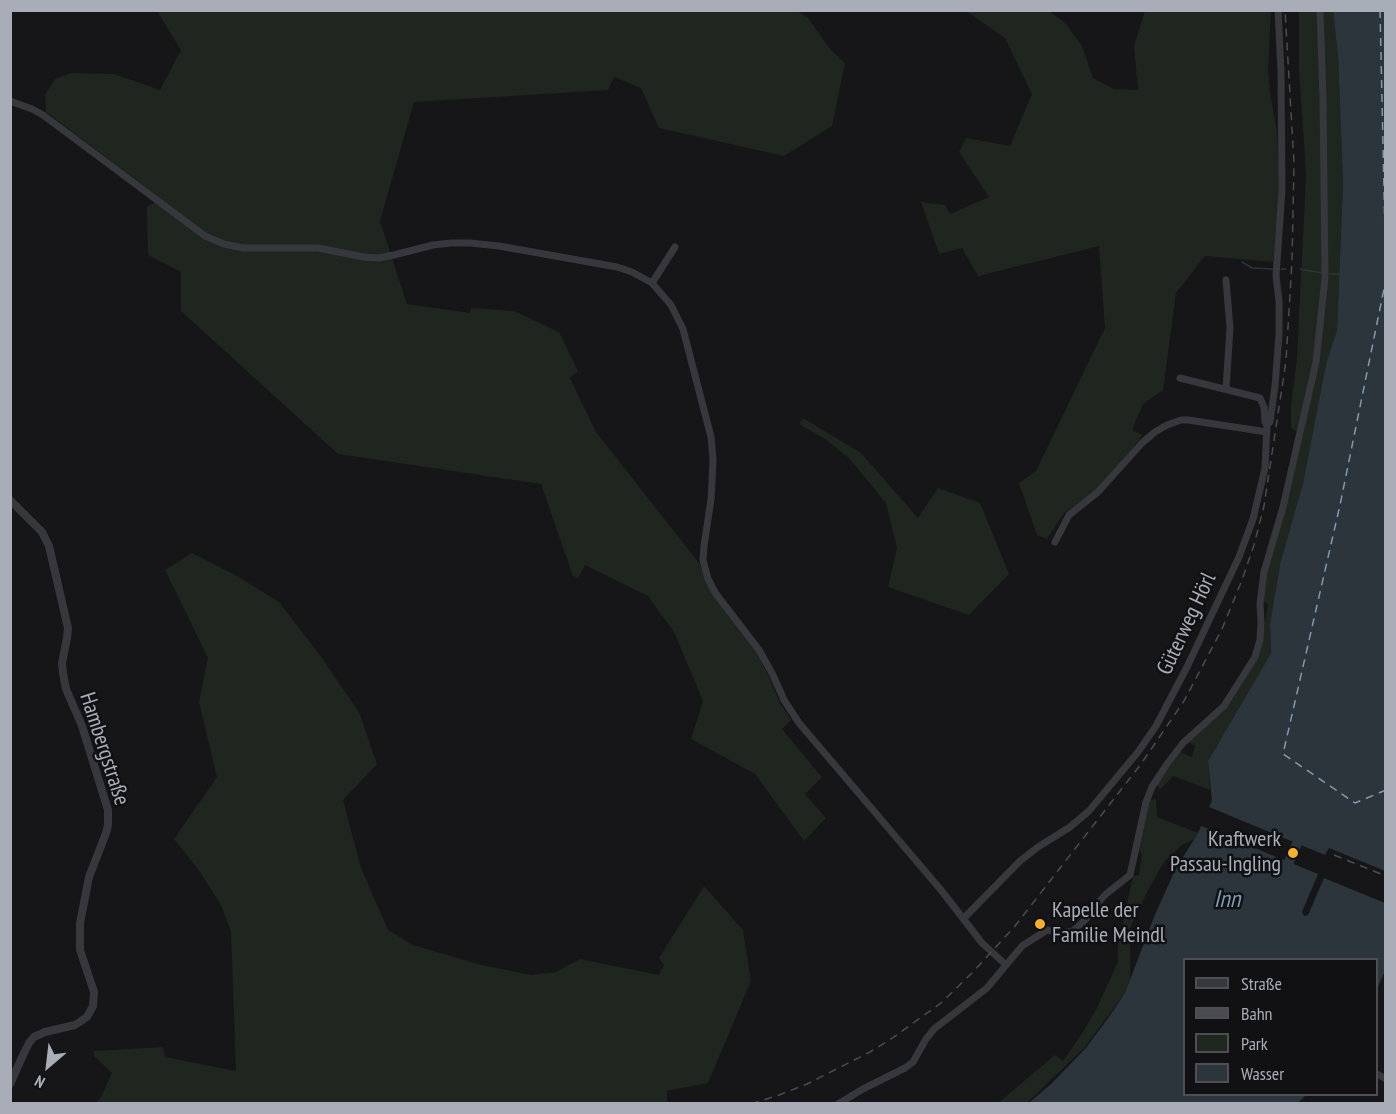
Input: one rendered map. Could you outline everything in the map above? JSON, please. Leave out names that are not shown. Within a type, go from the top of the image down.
[{"type":"street","name":"Güterweg Hörl","points":[[964,918],[1020,861],[1070,827],[1089,811],[1138,752],[1156,726],[1200,641],[1245,542],[1265,468],[1267,428],[1272,412],[1277,366],[1280,315],[1276,276],[1282,190],[1278,10]]},
{"type":"street","points":[[838,1104],[913,1062],[934,1029],[987,988],[1022,946],[1047,930],[1061,933],[1073,932],[1106,894],[1131,875],[1146,802],[1152,788],[1183,743],[1224,706],[1255,657],[1260,640],[1260,604],[1264,572],[1283,507],[1316,362],[1325,278],[1320,10]]},
{"type":"street","points":[[10,101],[43,115],[206,236],[224,244],[243,248],[318,248],[379,258],[433,245],[470,243],[607,264],[632,272],[652,283],[671,306],[683,329],[711,437],[713,459],[711,499],[703,560],[708,579],[716,594],[759,650],[784,700],[799,723],[941,890],[982,943],[1006,965]]},
{"type":"street","points":[[652,283],[675,247]]},
{"type":"street","points":[[1226,279],[1230,328],[1226,389]]},
{"type":"street","points":[[1055,542],[1069,515],[1098,492],[1142,443],[1167,425],[1188,420],[1267,428],[1264,407],[1260,398],[1180,378]]},
{"type":"street","name":"Hambergstraße","points":[[10,500],[42,532],[49,546],[68,628],[62,663],[66,688],[82,726],[108,810],[108,825],[89,877],[80,923],[80,950],[93,992],[93,1006],[87,1017],[75,1025],[34,1037],[10,1084]]},
{"type":"green space","points":[[796,10],[808,18],[829,48],[845,63],[832,126],[784,156],[659,128],[641,88],[614,77],[608,90],[414,102],[380,221],[407,304],[470,313],[471,308],[514,311],[559,332],[578,371],[570,378],[596,432],[699,563],[713,596],[756,652],[780,703],[791,720],[782,729],[822,777],[805,794],[826,818],[804,841],[755,774],[691,739],[703,701],[674,632],[648,596],[585,565],[578,578],[573,576],[541,484],[338,454],[181,311],[181,272],[148,255],[147,207],[161,199],[46,112],[45,95],[55,79],[71,73],[114,74],[160,90],[181,50],[157,11]]},
{"type":"green space","points":[[966,11],[1049,11],[1064,22],[1082,46],[1093,78],[1114,89],[1138,90],[1134,46],[1145,11],[1271,11],[1268,69],[1277,131],[1279,190],[1273,262],[1205,256],[1176,293],[1163,390],[1143,404],[1132,430],[1143,435],[1097,491],[1064,513],[1047,539],[1037,535],[1019,483],[1036,471],[1105,328],[1099,246],[978,276],[962,248],[939,254],[921,202],[945,205],[950,214],[989,197],[959,152],[966,138],[1010,146],[1032,94],[1005,38]]},
{"type":"green space","points":[[1299,11],[1333,11],[1338,56],[1343,183],[1337,330],[1326,364],[1303,483],[1280,564],[1270,624],[1271,653],[1208,761],[1210,790],[1173,776],[1160,790],[1157,785],[1180,752],[1192,757],[1195,746],[1188,742],[1229,705],[1260,654],[1268,604],[1262,601],[1265,576],[1301,434],[1291,428],[1291,405],[1297,358],[1306,175],[1299,67]]},
{"type":"green space","points":[[803,418],[861,453],[918,518],[938,488],[980,503],[1009,574],[969,615],[888,587],[897,548],[886,503],[849,458],[825,439],[799,424]]},
{"type":"green space","points":[[192,553],[237,576],[279,602],[322,658],[359,712],[377,764],[343,800],[361,868],[388,930],[413,945],[478,964],[531,975],[556,972],[580,959],[659,975],[664,965],[659,958],[704,886],[743,930],[751,981],[708,1083],[667,1091],[667,1102],[662,1104],[96,1103],[112,1073],[94,1056],[94,1051],[163,1047],[165,1057],[236,1071],[231,932],[221,905],[200,872],[174,839],[217,777],[199,702],[208,658],[165,570]]},
{"type":"green space","points":[[1156,799],[1157,817],[1198,833],[1194,839],[1182,845],[1164,862],[1130,928],[1130,980],[1125,993],[1084,1048],[1027,1103],[997,1104],[1055,1055],[1063,1061],[1096,1010],[1118,962],[1118,945],[1133,876],[1139,875],[1142,856],[1139,849],[1150,800]]},
{"type":"water","points":[[1333,11],[1385,11],[1385,871],[1329,848],[1325,855],[1209,807],[1212,800],[1208,761],[1271,653],[1270,624],[1280,564],[1303,483],[1326,364],[1337,330],[1343,183],[1338,56]]},
{"type":"water","name":"Inn","points":[[1201,826],[1226,835],[1225,839],[1228,841],[1230,838],[1318,874],[1302,912],[1304,916],[1308,915],[1324,878],[1385,903],[1385,971],[1378,987],[1378,958],[1183,958],[1183,1096],[1305,1096],[1298,1103],[1029,1103],[1085,1049],[1125,993],[1175,870]]},
{"type":"waterway","points":[[1242,262],[1252,268],[1273,269]]},
{"type":"waterway","points":[[1281,269],[1286,269]]},
{"type":"waterway","points":[[1300,269],[1322,273]]},
{"type":"waterway","points":[[1329,274],[1339,274]]},
{"type":"waterway","name":"Inn","points":[[1284,873],[1302,832]]},
{"type":"ferry route","points":[[1380,10],[1386,279],[1340,505],[1283,754],[1355,803],[1386,790]]},
{"type":"railway","points":[[751,1104],[807,1084],[870,1052],[941,1003],[972,973],[1015,926],[1141,764],[1184,701],[1222,629],[1254,545],[1264,506],[1286,361],[1292,261],[1294,163],[1285,10]]},
{"type":"railway","points":[[1334,855],[1386,876]]},
{"type":"place","name":"Kraftwerk Passau-Ingling","points":[[1293,853]]},
{"type":"place","name":"Kapelle der Familie Meindl","points":[[1040,924]]}]
